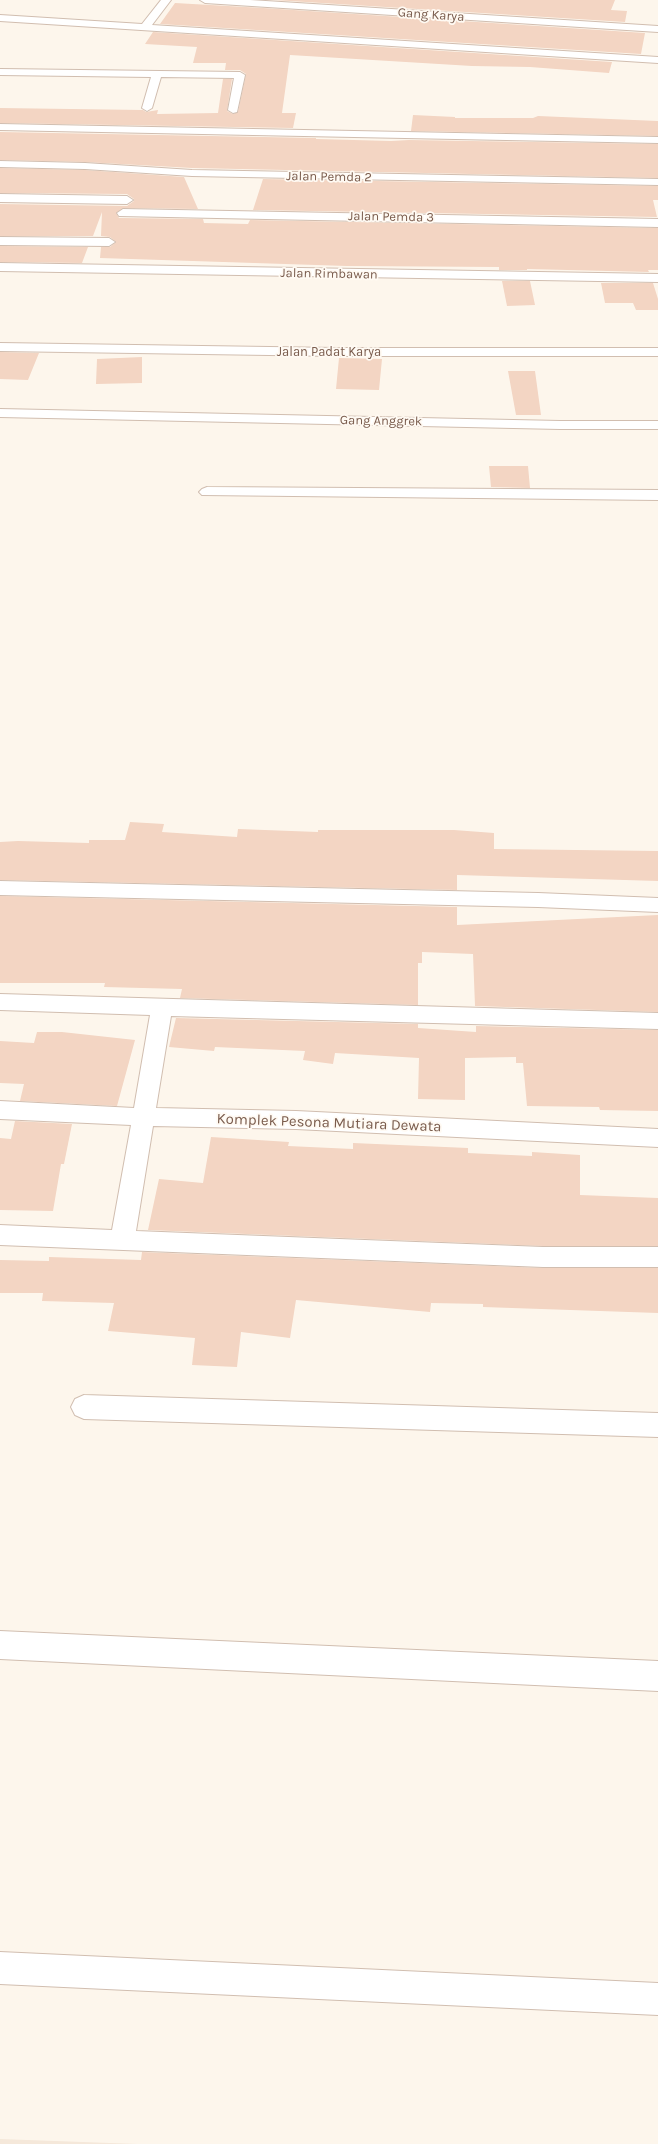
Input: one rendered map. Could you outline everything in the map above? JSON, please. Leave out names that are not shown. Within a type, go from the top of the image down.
[{"type":"street","points":[[145,27],[166,0]]},
{"type":"street","name":"Gang Karya","points":[[205,0],[658,29]]},
{"type":"street","points":[[0,18],[658,60]]},
{"type":"street","points":[[0,72],[240,74],[233,110]]},
{"type":"street","points":[[147,108],[157,74]]},
{"type":"street","points":[[0,127],[658,140]]},
{"type":"street","name":"Jalan Pemda 2","points":[[0,164],[85,166],[140,170],[266,175],[658,182]]},
{"type":"street","points":[[99,269],[140,170]]},
{"type":"street","points":[[0,198],[131,191]]},
{"type":"street","name":"Jalan Pemda 3","points":[[123,213],[658,224]]},
{"type":"street","points":[[0,241],[113,234]]},
{"type":"street","name":"Jalan Rimbawan","points":[[0,268],[658,278]]},
{"type":"street","name":"Jalan Padat Karya","points":[[0,347],[337,352],[658,352]]},
{"type":"street","name":"Gang Anggrek","points":[[0,413],[103,414],[560,425],[658,425]]},
{"type":"street","points":[[207,492],[658,495]]},
{"type":"street","points":[[0,888],[452,897],[658,905]]},
{"type":"street","points":[[0,1002],[162,1008],[658,1021]]},
{"type":"street","points":[[122,1241],[145,1117],[162,1008]]},
{"type":"street","name":"Komplek Pesona Mutiara Dewata","points":[[0,1110],[145,1117],[296,1120],[658,1138]]},
{"type":"street","points":[[0,1235],[543,1257],[658,1257]]},
{"type":"street","points":[[84,1407],[658,1425]]},
{"type":"street","points":[[0,1645],[658,1676]]},
{"type":"street","points":[[0,1968],[658,1999]]},
{"type":"shaded area","points":[[0,2139],[138,2144],[0,2144]]},
{"type":"building","points":[[274,0],[615,0],[611,10],[627,11],[625,22]]},
{"type":"building","points":[[175,3],[645,33],[641,54],[160,24]]},
{"type":"building","points":[[153,32],[612,62],[609,73],[530,67],[472,66],[290,55],[282,113],[296,113],[293,128],[0,123],[0,108],[143,110],[146,112],[158,110],[157,114],[218,113],[223,79],[232,79],[227,111],[233,114],[238,112],[246,74],[240,70],[225,70],[226,63],[193,63],[197,47],[145,44]]},
{"type":"building","points":[[413,115],[455,118],[533,118],[538,116],[658,121],[658,136],[411,131]]},
{"type":"building","points":[[0,132],[316,138],[391,141],[409,140],[658,144],[658,178],[192,168],[85,162],[0,160]]},
{"type":"building","points":[[0,168],[85,170],[184,177],[198,209],[123,208],[116,213],[119,218],[203,219],[204,223],[248,224],[250,220],[658,228],[658,270],[648,270],[649,272],[527,269],[499,270],[499,267],[347,266],[100,258],[101,247],[110,247],[116,242],[110,237],[101,236],[102,212],[93,236],[0,236],[0,204],[127,206],[134,201],[134,199],[127,194],[0,193]]},
{"type":"building","points":[[263,179],[658,186],[658,200],[653,200],[657,217],[253,210]]},
{"type":"building","points":[[0,246],[88,247],[82,263],[0,262]]},
{"type":"building","points":[[502,281],[530,281],[535,305],[507,306]]},
{"type":"building","points":[[601,283],[653,283],[658,299],[658,310],[636,310],[633,303],[605,303]]},
{"type":"building","points":[[0,352],[39,353],[28,380],[0,379]]},
{"type":"building","points":[[142,357],[142,383],[96,384],[97,359]]},
{"type":"building","points":[[339,358],[382,359],[379,390],[336,389]]},
{"type":"building","points":[[508,371],[535,371],[541,415],[516,415]]},
{"type":"building","points":[[489,466],[528,466],[530,488],[491,487]]},
{"type":"building","points":[[130,822],[164,824],[162,832],[237,837],[238,829],[318,832],[318,830],[454,830],[494,833],[494,849],[658,851],[658,881],[457,875],[457,890],[0,880],[0,842],[18,841],[89,843],[89,840],[125,840]]},
{"type":"building","points":[[0,896],[457,907],[457,925],[658,915],[658,1012],[475,1006],[473,954],[422,952],[422,963],[418,963],[418,1005],[180,998],[182,989],[104,987],[105,983],[0,983]]},
{"type":"building","points":[[176,1018],[418,1024],[418,1028],[476,1032],[476,1026],[658,1030],[658,1111],[600,1110],[599,1107],[527,1106],[523,1063],[516,1063],[516,1057],[465,1058],[465,1100],[418,1099],[419,1058],[335,1053],[333,1064],[303,1060],[305,1051],[215,1047],[214,1051],[169,1047]]},
{"type":"building","points":[[37,1032],[62,1032],[135,1040],[117,1106],[20,1101],[24,1084],[0,1083],[0,1041],[34,1043]]},
{"type":"building","points":[[15,1121],[72,1124],[64,1164],[61,1164],[53,1211],[0,1210],[0,1138],[11,1139]]},
{"type":"building","points":[[211,1137],[289,1142],[288,1146],[353,1149],[353,1143],[468,1148],[468,1153],[532,1156],[532,1152],[580,1155],[580,1195],[658,1198],[658,1246],[543,1246],[148,1230],[159,1179],[203,1183]]},
{"type":"building","points":[[142,1252],[543,1268],[658,1268],[658,1313],[483,1307],[483,1304],[431,1303],[430,1312],[296,1300],[290,1338],[241,1332],[237,1367],[192,1365],[195,1338],[108,1331],[114,1303],[42,1301],[43,1293],[0,1293],[0,1260],[49,1261],[49,1257],[141,1260]]}]
